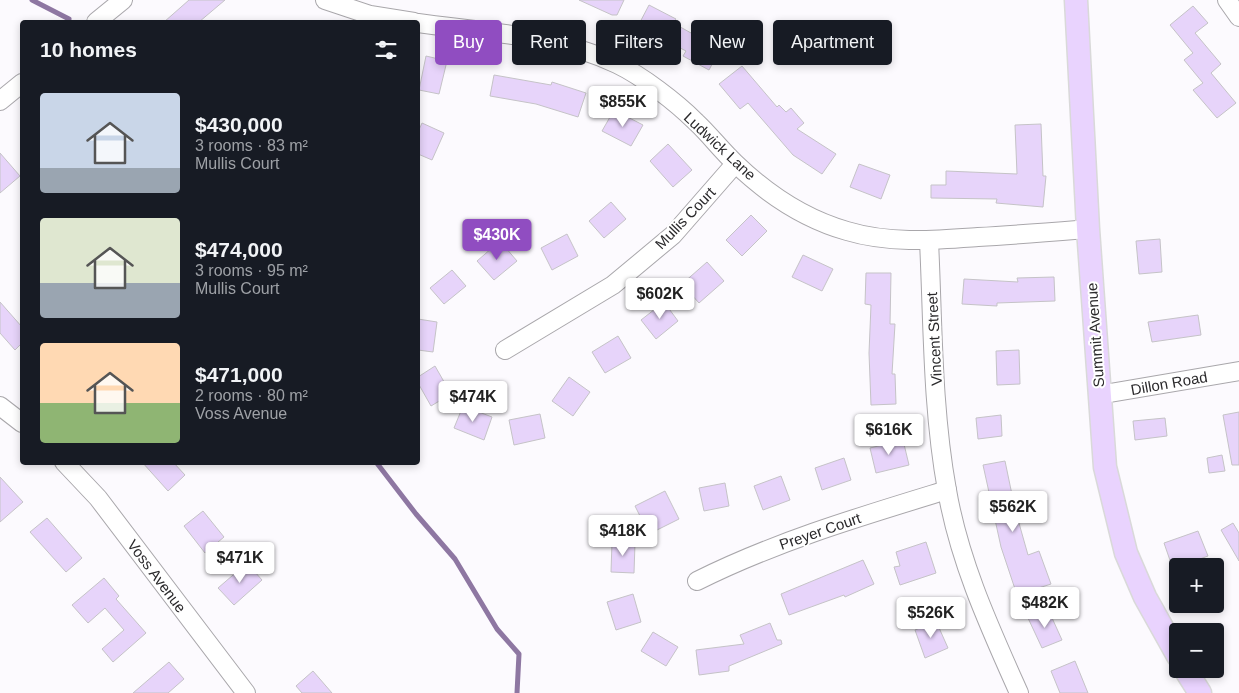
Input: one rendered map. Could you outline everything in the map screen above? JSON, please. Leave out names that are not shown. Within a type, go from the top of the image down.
[{"type":"main road","name":"Summit Avenue","points":[[1076,0],[1098,395],[1105,467],[1126,553],[1145,597],[1169,640]]},
{"type":"main road","points":[[1191,678],[1200,693]]},
{"type":"street","points":[[98,20],[123,0]]},
{"type":"street","points":[[325,0],[369,19],[384,20]]},
{"type":"street","points":[[1227,0],[1239,17]]},
{"type":"street","name":"Ludwick Lane","points":[[420,23],[536,40],[578,50],[617,64],[655,89],[696,121],[735,164],[775,196],[807,217],[847,231],[882,238],[929,240],[1088,229]]},
{"type":"street","points":[[0,101],[20,85]]},
{"type":"street","name":"Mullis Court","points":[[505,350],[613,285],[673,235],[735,164]]},
{"type":"street","name":"Vincent Street","points":[[929,240],[937,401],[947,490],[965,561],[988,623],[1019,693]]},
{"type":"street","name":"Dillon Road","points":[[1098,395],[1239,371]]},
{"type":"street","points":[[0,406],[20,421]]},
{"type":"street","name":"Voss Avenue","points":[[67,465],[98,498],[246,693]]},
{"type":"street","name":"Preyer Court","points":[[697,581],[736,561],[834,524],[947,490]]},
{"type":"building","points":[[189,0],[225,0],[201,20],[166,20]]},
{"type":"building","points":[[579,0],[624,0],[617,15],[612,15]]},
{"type":"building","points":[[649,5],[676,19],[675,20],[641,20]]},
{"type":"building","points":[[1193,6],[1208,23],[1195,33],[1221,64],[1211,73],[1236,103],[1217,118],[1193,90],[1203,83],[1184,60],[1193,53],[1170,25]]},
{"type":"building","points":[[681,27],[691,33],[691,60],[683,56],[686,51],[681,48]]},
{"type":"building","points":[[426,56],[435,58],[435,65],[446,65],[439,94],[420,90]]},
{"type":"building","points":[[700,65],[712,65],[709,70]]},
{"type":"building","points":[[742,66],[777,107],[779,105],[786,112],[791,108],[804,123],[797,129],[836,154],[822,174],[793,155],[748,103],[740,109],[719,84]]},
{"type":"building","points":[[494,75],[551,85],[552,82],[586,93],[578,117],[536,104],[490,96]]},
{"type":"building","points":[[614,110],[643,125],[631,146],[602,131]]},
{"type":"building","points":[[422,123],[444,133],[432,160],[420,155],[420,128]]},
{"type":"building","points":[[1041,124],[1043,176],[1046,176],[1043,207],[996,203],[997,199],[931,198],[931,185],[946,185],[946,171],[1017,174],[1015,125]]},
{"type":"building","points":[[668,144],[692,170],[673,187],[650,161]]},
{"type":"building","points":[[0,153],[20,176],[0,193]]},
{"type":"building","points":[[859,164],[890,175],[881,199],[850,187]]},
{"type":"building","points":[[611,202],[626,219],[604,238],[589,221]]},
{"type":"building","points":[[751,215],[767,231],[742,256],[726,240]]},
{"type":"building","points":[[567,234],[578,256],[552,270],[541,248]]},
{"type":"building","points":[[1160,239],[1162,272],[1139,274],[1136,241]]},
{"type":"building","points":[[500,241],[517,261],[494,280],[477,261]]},
{"type":"building","points":[[803,255],[833,269],[822,291],[792,277]]},
{"type":"building","points":[[707,262],[724,281],[699,303],[682,284]]},
{"type":"building","points":[[452,270],[466,286],[444,304],[430,288]]},
{"type":"building","points":[[866,273],[891,273],[890,324],[895,324],[892,374],[895,374],[896,404],[871,405],[869,353],[871,305],[865,304]]},
{"type":"building","points":[[1054,277],[1055,301],[997,303],[997,306],[962,304],[964,279],[1018,282],[1017,278]]},
{"type":"building","points":[[0,302],[20,325],[20,345],[15,350],[0,333]]},
{"type":"building","points":[[664,302],[678,321],[656,339],[641,320]]},
{"type":"building","points":[[1198,315],[1201,335],[1152,342],[1148,322]]},
{"type":"building","points":[[420,319],[437,322],[433,352],[420,350]]},
{"type":"building","points":[[618,336],[631,358],[605,373],[592,352]]},
{"type":"building","points":[[1019,350],[1020,384],[997,385],[996,351]]},
{"type":"building","points":[[435,366],[451,394],[431,406],[420,387],[420,376]]},
{"type":"building","points":[[569,377],[590,392],[573,416],[552,401]]},
{"type":"building","points":[[463,406],[492,417],[484,440],[454,428]]},
{"type":"building","points":[[1239,412],[1239,465],[1232,465],[1223,415]]},
{"type":"building","points":[[540,414],[545,438],[514,445],[509,420]]},
{"type":"building","points":[[1001,415],[1002,436],[978,439],[976,418]]},
{"type":"building","points":[[1165,418],[1167,436],[1135,440],[1133,421]]},
{"type":"building","points":[[903,440],[909,465],[876,473],[870,448]]},
{"type":"building","points":[[1222,455],[1225,471],[1209,473],[1207,458]]},
{"type":"building","points":[[844,458],[851,480],[822,490],[815,468]]},
{"type":"building","points":[[1005,461],[1015,509],[1028,555],[1039,551],[1051,584],[1017,595],[1001,547],[983,465]]},
{"type":"building","points":[[145,465],[176,465],[185,475],[168,491]]},
{"type":"building","points":[[781,476],[790,500],[763,510],[754,486]]},
{"type":"building","points":[[0,477],[23,502],[0,522]]},
{"type":"building","points":[[725,483],[729,506],[704,511],[699,488]]},
{"type":"building","points":[[665,491],[679,519],[649,534],[635,506]]},
{"type":"building","points":[[203,511],[224,537],[205,553],[184,526]]},
{"type":"building","points":[[47,518],[82,558],[66,572],[30,532]]},
{"type":"building","points":[[1233,523],[1239,533],[1239,561],[1221,530]]},
{"type":"building","points":[[1198,531],[1208,556],[1203,558],[1169,558],[1164,543]]},
{"type":"building","points":[[612,542],[635,543],[634,573],[611,572]]},
{"type":"building","points":[[926,542],[936,573],[900,585],[894,567],[900,566],[896,552]]},
{"type":"building","points":[[863,560],[874,584],[845,597],[844,595],[789,615],[781,594]]},
{"type":"building","points":[[247,563],[262,580],[234,605],[218,588]]},
{"type":"building","points":[[104,578],[119,596],[116,599],[146,633],[113,662],[102,649],[124,630],[105,608],[88,623],[72,605]]},
{"type":"building","points":[[633,594],[641,622],[616,630],[607,602]]},
{"type":"building","points":[[1048,609],[1062,640],[1042,648],[1028,618]]},
{"type":"building","points":[[936,621],[948,648],[925,658],[915,630]]},
{"type":"building","points":[[770,623],[777,640],[781,640],[782,644],[729,666],[729,671],[699,675],[696,650],[744,644],[740,635]]},
{"type":"building","points":[[653,632],[678,647],[666,666],[641,651]]},
{"type":"building","points":[[1075,661],[1088,693],[1060,693],[1051,671]]},
{"type":"building","points":[[169,662],[184,679],[168,693],[133,693]]},
{"type":"building","points":[[313,671],[332,693],[302,693],[296,686]]},
{"type":"waterway","points":[[32,0],[69,19]]},
{"type":"waterway","points":[[378,465],[416,514],[455,559],[497,629],[519,654],[517,693]]}]
